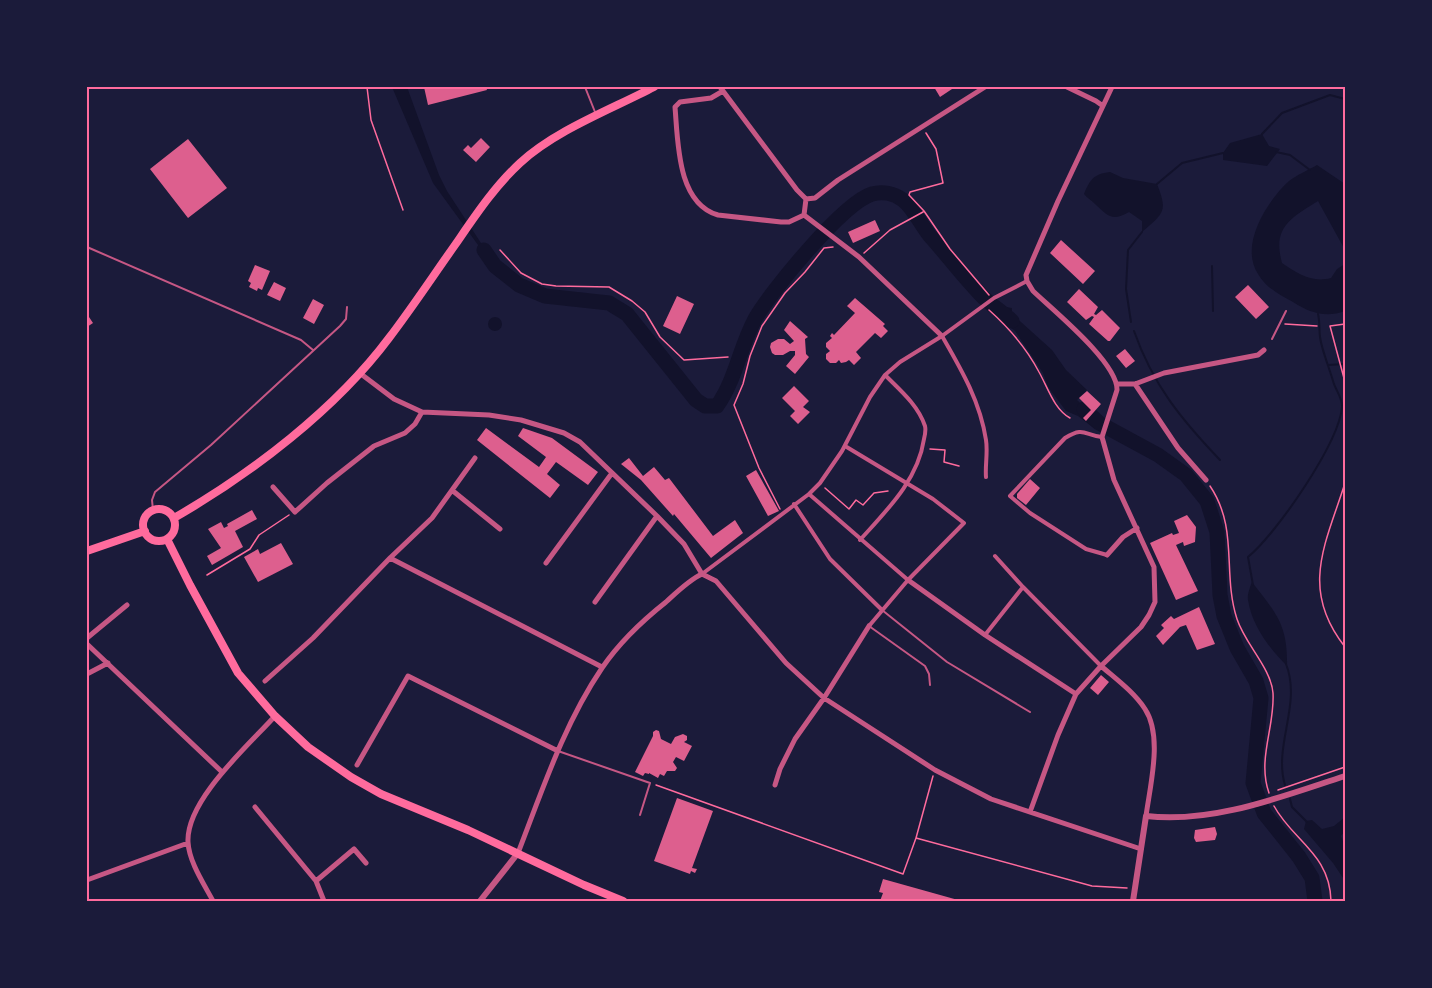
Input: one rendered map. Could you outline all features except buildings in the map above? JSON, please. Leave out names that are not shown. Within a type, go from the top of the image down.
[{"type":"main road","points":[[174,518],[235,479],[294,435],[361,374],[390,338],[499,183],[526,157],[560,135],[654,87]]},
{"type":"main road","points":[[153,510],[165,510],[174,518],[174,532],[167,539],[157,541],[145,531],[144,522],[153,510]]},
{"type":"main road","points":[[87,551],[145,531]]},
{"type":"main road","points":[[167,539],[238,672],[275,716],[308,747],[371,788],[623,901]]},
{"type":"street","points":[[806,199],[815,198],[838,180],[985,87]]},
{"type":"street","points":[[1067,87],[1102,106]]},
{"type":"street","points":[[1030,812],[1058,735],[1076,694],[1141,627],[1155,602],[1154,567],[1114,480],[1103,436],[1117,384],[1111,369],[1033,291],[1026,280],[1027,270],[1112,87]]},
{"type":"street","points":[[804,215],[789,222],[781,222],[709,212],[688,187],[683,175],[675,107],[680,102],[711,98],[721,89],[806,199]]},
{"type":"street","points":[[804,215],[806,199]]},
{"type":"street","points":[[804,215],[860,257],[942,336],[965,377],[981,415],[987,442],[986,477]]},
{"type":"street","points":[[480,901],[518,853],[574,718],[602,667],[619,646],[680,589],[809,494],[820,483],[845,446],[870,397],[885,375],[900,362],[942,336],[994,298],[1026,280]]},
{"type":"street","points":[[1117,384],[1135,384],[1164,373],[1258,355],[1264,350]]},
{"type":"street","points":[[361,374],[394,399],[422,412],[489,415],[521,420],[564,433],[580,442],[684,544],[702,574],[716,581],[786,663],[824,698],[935,770],[991,799],[1140,849]]},
{"type":"street","points":[[860,540],[907,484],[923,448],[926,428],[914,405],[885,375]]},
{"type":"street","points":[[1135,384],[1178,448],[1206,480]]},
{"type":"street","points":[[273,487],[295,512],[374,446],[405,433],[415,424],[422,412]]},
{"type":"street","points":[[1103,436],[1080,430],[1074,432],[1065,438],[1010,496],[1030,513],[1086,549],[1107,555],[1123,537],[1137,528]]},
{"type":"street","points":[[775,785],[795,739],[869,626],[908,580],[964,523],[933,500],[845,446]]},
{"type":"street","points":[[265,681],[314,638],[390,558],[432,518],[475,458]]},
{"type":"street","points":[[546,563],[612,473]]},
{"type":"street","points":[[453,491],[500,529]]},
{"type":"street","points":[[809,494],[908,580],[985,635],[1076,694]]},
{"type":"street","points":[[794,504],[830,559],[882,609]]},
{"type":"street","points":[[595,602],[657,516]]},
{"type":"street","points":[[995,556],[1147,712],[1152,731],[1154,755],[1133,901]]},
{"type":"street","points":[[390,558],[602,667]]},
{"type":"street","points":[[985,635],[1023,587]]},
{"type":"street","points":[[87,638],[127,605]]},
{"type":"street","points":[[87,644],[222,772]]},
{"type":"street","points":[[87,674],[108,663]]},
{"type":"street","points":[[357,765],[408,676],[558,752]]},
{"type":"street","points":[[213,901],[193,861],[188,843],[193,818],[222,772],[275,716]]},
{"type":"street","points":[[1146,816],[1197,815],[1250,806],[1345,776]]},
{"type":"street","points":[[255,807],[316,881],[324,901]]},
{"type":"street","points":[[87,880],[188,843]]},
{"type":"street","points":[[316,881],[354,849],[366,863]]},
{"type":"lane","points":[[585,87],[588,100],[597,117]]},
{"type":"lane","points":[[87,248],[301,340],[314,350]]},
{"type":"lane","points":[[153,510],[152,500],[162,484],[212,445],[314,350],[346,319],[347,306]]},
{"type":"lane","points":[[1272,339],[1286,311]]},
{"type":"lane","points":[[882,609],[947,662],[1030,712]]},
{"type":"lane","points":[[869,626],[925,666],[929,674],[930,685]]},
{"type":"lane","points":[[558,752],[650,783],[640,815]]},
{"type":"path","points":[[367,87],[371,120],[403,210]]},
{"type":"path","points":[[922,127],[936,149],[944,183],[910,192],[909,195],[924,211],[950,249],[984,290]]},
{"type":"path","points":[[860,257],[890,230],[924,211]]},
{"type":"path","points":[[782,512],[751,450],[734,400],[743,384],[756,340],[770,313],[824,248],[832,247],[838,240]]},
{"type":"path","points":[[500,250],[520,273],[542,284],[609,287],[645,312],[660,337],[684,360],[728,357]]},
{"type":"path","points":[[984,305],[1007,327],[1040,372],[1045,387],[1056,403],[1070,418]]},
{"type":"path","points":[[1281,323],[1317,326]]},
{"type":"path","points":[[1345,324],[1330,326],[1345,382]]},
{"type":"path","points":[[923,448],[945,450],[944,462],[958,466]]},
{"type":"path","points":[[1206,480],[1218,499],[1228,531],[1232,593],[1237,619],[1246,640],[1270,679],[1273,691],[1263,767],[1268,801],[1284,822],[1315,853],[1324,869],[1331,901]]},
{"type":"path","points":[[820,483],[849,509],[856,500],[863,506],[874,494],[888,490]]},
{"type":"path","points":[[1345,483],[1323,546],[1319,576],[1326,617],[1345,646]]},
{"type":"path","points":[[207,575],[250,549],[258,535],[295,512]]},
{"type":"path","points":[[650,783],[903,874],[916,838],[935,770]]},
{"type":"path","points":[[916,838],[1092,886],[1134,889]]},
{"type":"shaded area","points":[[392,87],[407,87],[439,175],[496,266],[494,267],[433,183]]},
{"type":"shaded area","points":[[1262,134],[1269,146],[1280,149],[1267,166],[1223,160],[1223,153],[1230,143]]},
{"type":"shaded area","points":[[1317,165],[1345,184],[1345,250],[1318,201],[1286,225],[1282,232],[1280,251],[1282,263],[1311,278],[1331,278],[1337,269],[1345,264],[1345,311],[1331,314],[1306,309],[1278,294],[1261,279],[1253,262],[1254,237],[1258,224],[1272,200],[1289,181]]},
{"type":"shaded area","points":[[1110,172],[1123,178],[1157,184],[1163,206],[1162,211],[1142,232],[1142,221],[1129,212],[1118,217],[1110,216],[1084,194],[1093,178]]},
{"type":"shaded area","points":[[999,306],[1012,308],[1012,314],[1052,350],[1066,370],[1087,390],[1077,400],[1099,420],[1097,429],[1066,411],[1048,387],[1043,373],[1015,331],[992,312]]},
{"type":"shaded area","points":[[495,317],[500,319],[502,324],[500,329],[495,331],[490,329],[488,324],[490,319]]},
{"type":"shaded area","points":[[1252,582],[1279,620],[1285,640],[1287,666],[1268,645],[1253,619],[1248,598]]},
{"type":"shaded area","points":[[1345,817],[1345,831],[1341,836],[1345,847],[1345,881],[1304,829],[1306,821],[1312,820],[1322,829],[1334,826]]},
{"type":"waterway","points":[[1262,134],[1282,113],[1330,95],[1345,99]]},
{"type":"waterway","points":[[1276,152],[1290,155],[1310,170]]},
{"type":"waterway","points":[[1157,184],[1182,163],[1223,153]]},
{"type":"waterway","points":[[484,250],[495,266],[519,285],[545,296],[609,303],[627,314],[696,400],[705,406],[717,406],[733,375],[755,319],[776,289],[826,230],[859,201],[872,194],[888,193],[903,200],[970,283],[1012,321]]},
{"type":"waterway","points":[[1131,322],[1126,289],[1128,250],[1142,232]]},
{"type":"waterway","points":[[1212,266],[1213,311]]},
{"type":"waterway","points":[[1253,585],[1248,557],[1290,508],[1319,464],[1338,423],[1342,407],[1322,348],[1318,314]]},
{"type":"waterway","points":[[1134,331],[1159,385],[1193,430],[1220,460]]},
{"type":"waterway","points":[[1328,365],[1345,364]]},
{"type":"waterway","points":[[1084,409],[1099,423],[1158,455],[1186,475],[1207,501],[1217,532],[1220,595],[1224,616],[1237,648],[1256,681],[1261,698],[1253,783],[1264,813],[1299,857],[1312,878],[1315,901]]},
{"type":"waterway","points":[[1285,785],[1282,755],[1291,694],[1286,664]]},
{"type":"waterway","points":[[1290,799],[1292,807],[1307,822]]}]
